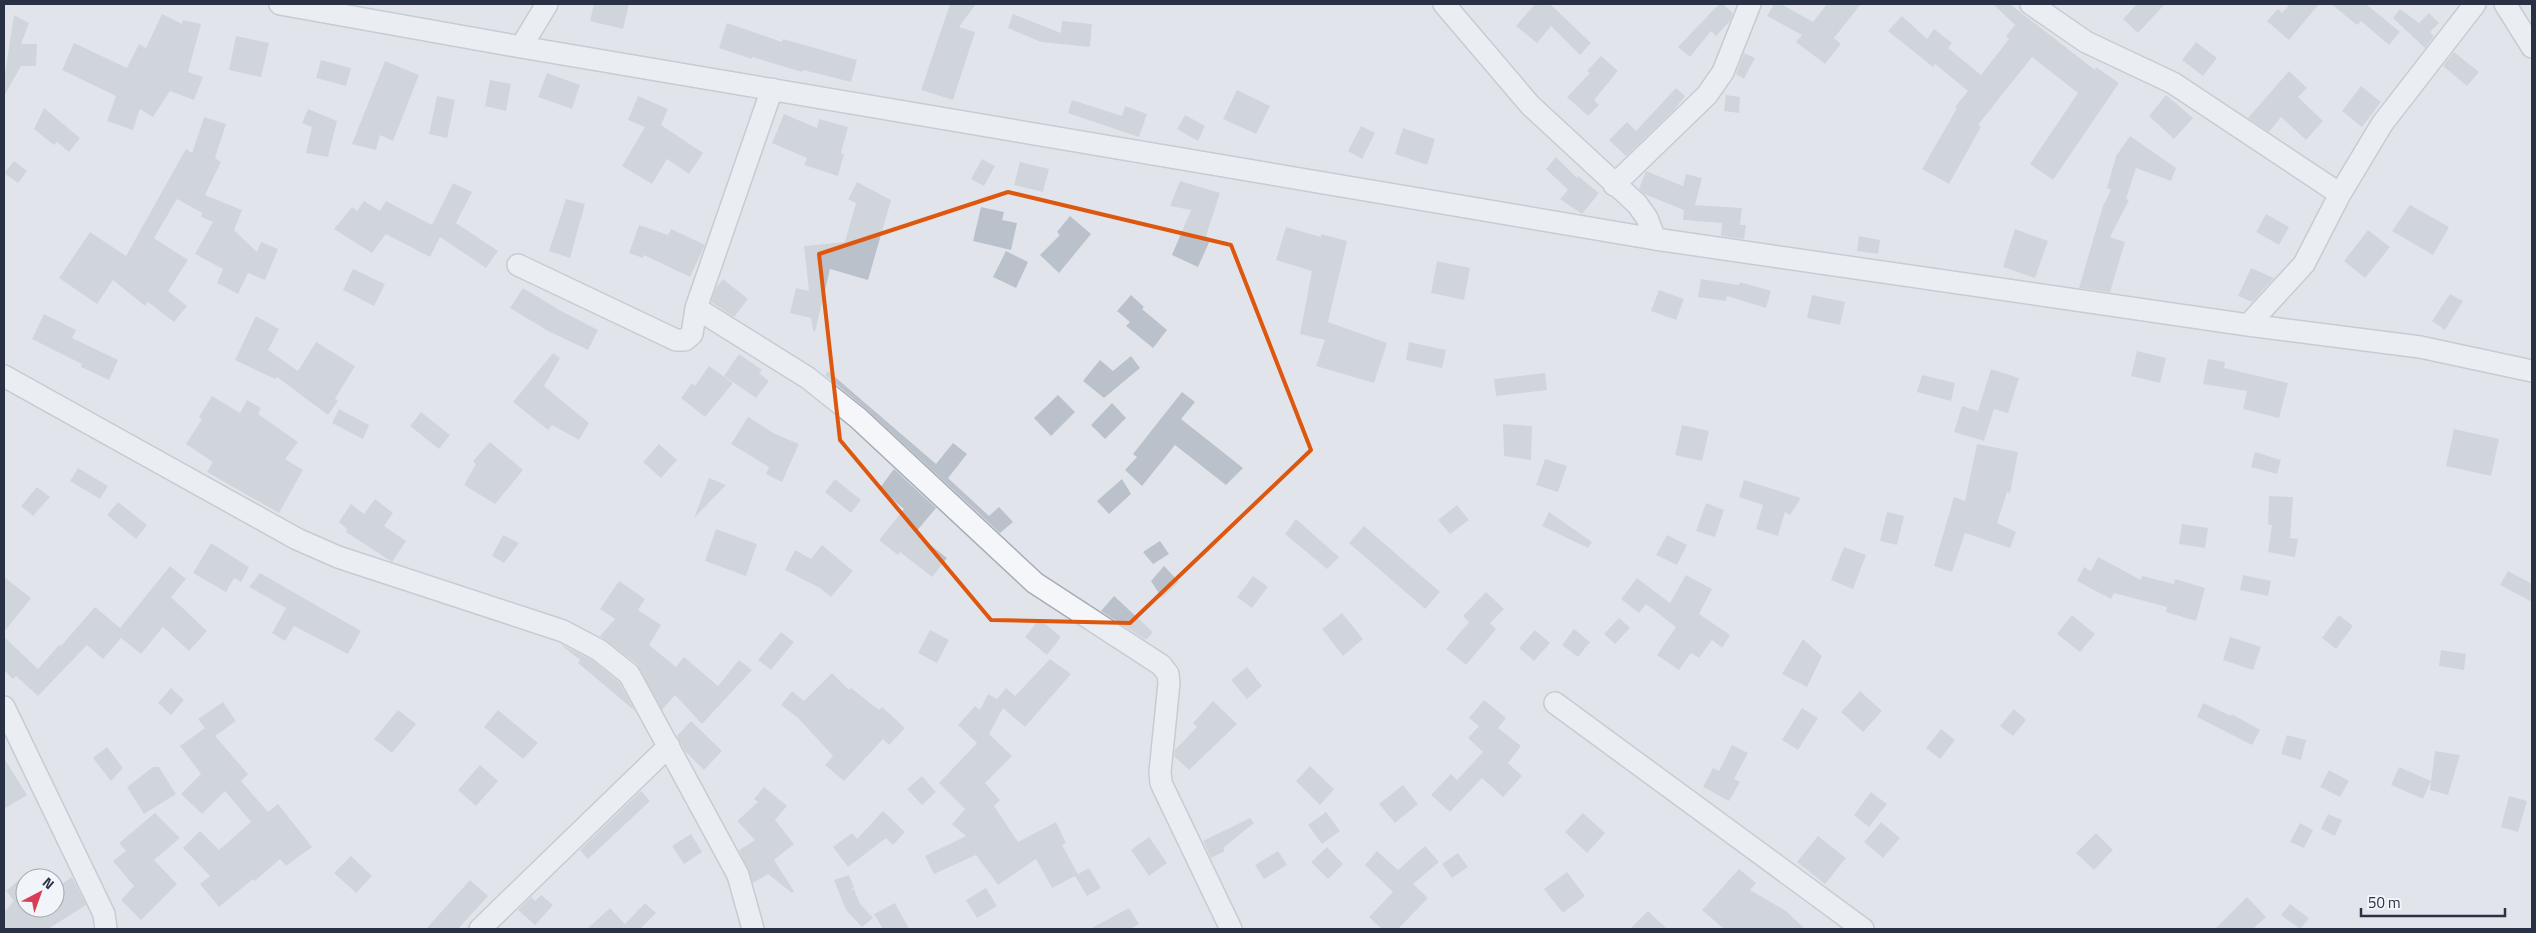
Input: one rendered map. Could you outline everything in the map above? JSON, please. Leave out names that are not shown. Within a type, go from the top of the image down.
[{"type":"street","points":[[280,4],[521,47],[1655,239],[2420,347],[2532,371]]},
{"type":"street","points":[[521,47],[548,4]]},
{"type":"street","points":[[1444,4],[1530,105],[1614,185],[1637,204],[1647,218],[1655,239]]},
{"type":"street","points":[[1614,185],[1707,95],[1723,72],[1750,4]]},
{"type":"street","points":[[2031,4],[2086,42],[2173,83],[2340,194]]},
{"type":"street","points":[[2248,324],[2304,264],[2340,194],[2382,124],[2475,4]]},
{"type":"street","points":[[2504,4],[2532,47]]},
{"type":"street","points":[[518,265],[676,340],[685,340],[692,334],[696,308],[772,89]]},
{"type":"street","points":[[696,308],[808,378],[858,418],[1035,583],[1161,665],[1168,674],[1169,683],[1160,772],[1161,783],[1231,929]]},
{"type":"street","points":[[4,376],[297,539],[338,557],[563,631],[599,650],[629,674],[669,746],[738,875],[753,929]]},
{"type":"street","points":[[1555,702],[1857,927]]},
{"type":"street","points":[[4,707],[104,914],[106,929]]},
{"type":"street","points":[[480,929],[669,746]]},
{"type":"highlighted area","points":[[1008,192],[1231,245],[1311,450],[1130,623],[991,620],[840,440],[819,254]]},
{"type":"building","points":[[594,4],[629,4],[623,29],[590,21]]},
{"type":"building","points":[[950,4],[976,4],[959,27],[975,32],[953,100],[921,90]]},
{"type":"building","points":[[1535,4],[1550,4],[1591,43],[1580,55],[1551,26],[1537,43],[1516,26]]},
{"type":"building","points":[[1719,4],[1723,4],[1733,13],[1730,21],[1716,36],[1711,31],[1690,57],[1678,47]]},
{"type":"building","points":[[1774,4],[1781,4],[1813,22],[1827,4],[1861,4],[1834,38],[1841,44],[1825,64],[1796,42],[1802,35],[1767,16]]},
{"type":"building","points":[[1993,4],[2010,4],[2095,70],[2096,67],[2119,83],[2053,180],[2030,164],[2078,93],[2032,57],[1978,125],[1981,127],[1949,184],[1922,169],[1957,108],[1955,107],[1968,91],[1935,64],[1933,67],[1888,31],[1902,16],[1927,39],[1934,29],[1952,43],[1948,48],[1981,75],[2009,39],[2006,36],[2015,25]]},
{"type":"building","points":[[2137,4],[2165,4],[2138,33],[2123,19]]},
{"type":"building","points":[[2290,4],[2319,4],[2289,40],[2267,21],[2278,9],[2282,13]]},
{"type":"building","points":[[2331,4],[2366,4],[2400,32],[2389,45],[2361,21],[2357,25]]},
{"type":"building","points":[[2400,9],[2419,23],[2429,13],[2439,23],[2430,32],[2434,36],[2425,48],[2393,18]]},
{"type":"building","points":[[162,14],[182,24],[183,20],[201,24],[188,72],[203,77],[194,100],[170,91],[153,117],[140,109],[133,130],[107,121],[116,96],[62,70],[74,43],[127,68],[139,44],[146,48]]},
{"type":"building","points":[[1013,14],[1061,33],[1062,21],[1092,24],[1090,47],[1041,42],[1008,28]]},
{"type":"building","points":[[14,15],[29,23],[21,44],[37,44],[36,66],[21,66],[4,96],[4,80]]},
{"type":"building","points":[[727,23],[782,42],[783,39],[857,60],[851,82],[803,70],[802,72],[719,48]]},
{"type":"building","points":[[236,36],[269,43],[261,77],[229,70]]},
{"type":"building","points":[[2196,42],[2217,58],[2203,76],[2182,60]]},
{"type":"building","points":[[2454,52],[2479,72],[2467,86],[2443,66]]},
{"type":"building","points":[[1744,53],[1755,58],[1744,79],[1736,74]]},
{"type":"building","points":[[1601,56],[1618,71],[1594,100],[1599,105],[1588,116],[1567,97],[1590,73],[1587,71]]},
{"type":"building","points":[[321,60],[351,68],[346,86],[316,78]]},
{"type":"building","points":[[385,61],[419,75],[393,141],[380,135],[376,150],[352,144]]},
{"type":"building","points":[[2289,71],[2307,88],[2298,97],[2323,121],[2306,140],[2281,117],[2269,132],[2248,118]]},
{"type":"building","points":[[547,73],[580,85],[572,109],[538,97]]},
{"type":"building","points":[[490,80],[511,84],[506,111],[485,106]]},
{"type":"building","points":[[2361,86],[2381,102],[2362,127],[2342,111]]},
{"type":"building","points":[[1676,88],[1685,96],[1673,111],[1626,156],[1609,140],[1627,122],[1636,131]]},
{"type":"building","points":[[1237,90],[1270,106],[1256,134],[1223,119]]},
{"type":"building","points":[[1726,95],[1740,97],[1739,113],[1724,111]]},
{"type":"building","points":[[2166,95],[2193,118],[2174,139],[2149,116]]},
{"type":"building","points":[[437,96],[455,100],[447,138],[429,134]]},
{"type":"building","points":[[638,96],[668,109],[661,125],[703,153],[689,174],[667,159],[652,184],[622,166],[645,127],[628,120]]},
{"type":"building","points":[[1072,100],[1122,116],[1125,106],[1147,114],[1139,137],[1068,113]]},
{"type":"building","points":[[44,108],[80,138],[69,152],[57,142],[54,145],[34,129]]},
{"type":"building","points":[[308,109],[337,121],[328,157],[306,153],[312,127],[302,123]]},
{"type":"building","points":[[784,114],[817,128],[819,119],[848,127],[841,153],[844,154],[838,176],[804,165],[807,158],[772,143]]},
{"type":"building","points":[[1185,115],[1205,126],[1198,141],[1177,129]]},
{"type":"building","points":[[204,117],[226,124],[215,158],[221,162],[205,195],[242,210],[234,230],[257,252],[261,242],[278,249],[265,280],[248,273],[238,294],[217,283],[223,269],[195,254],[213,222],[201,217],[202,213],[177,199],[154,238],[188,260],[168,291],[187,306],[174,322],[148,302],[145,306],[113,280],[97,304],[59,278],[90,232],[126,256],[186,149],[192,153]]},
{"type":"building","points":[[1361,126],[1375,133],[1362,159],[1348,151]]},
{"type":"building","points":[[1403,128],[1435,139],[1427,165],[1395,154]]},
{"type":"building","points":[[2130,136],[2176,168],[2171,181],[2136,168],[2126,199],[2129,200],[2110,237],[2125,242],[2110,292],[2079,288],[2103,206],[2111,190],[2107,188],[2116,156]]},
{"type":"building","points":[[1556,157],[1577,178],[1578,176],[1599,193],[1582,214],[1560,199],[1568,190],[1546,169]]},
{"type":"building","points":[[982,159],[995,166],[984,186],[971,179]]},
{"type":"building","points":[[14,161],[27,171],[18,183],[4,173]]},
{"type":"building","points":[[1020,162],[1049,169],[1043,192],[1014,185]]},
{"type":"building","points":[[1646,171],[1683,186],[1686,174],[1702,178],[1695,205],[1742,208],[1740,225],[1746,225],[1744,239],[1721,236],[1722,223],[1683,220],[1684,210],[1644,194],[1639,189]]},
{"type":"building","points":[[1180,181],[1220,193],[1206,236],[1211,238],[1198,267],[1172,255],[1191,210],[1170,206]]},
{"type":"building","points":[[857,182],[891,200],[868,280],[830,269],[815,332],[813,331],[811,318],[790,313],[796,288],[809,291],[804,246],[845,242],[856,203],[848,199]]},
{"type":"building","points":[[453,183],[472,192],[456,223],[498,251],[486,268],[440,237],[430,257],[386,234],[372,253],[334,229],[352,207],[357,211],[364,201],[380,211],[386,201],[432,225]]},
{"type":"building","points":[[566,199],[585,204],[570,258],[549,251]]},
{"type":"building","points":[[2410,205],[2449,227],[2433,255],[2392,231]]},
{"type":"building","points":[[981,207],[1004,212],[1002,220],[1017,223],[1011,250],[973,241]]},
{"type":"building","points":[[2266,214],[2289,227],[2279,245],[2256,232]]},
{"type":"building","points":[[1070,216],[1091,234],[1059,273],[1040,255],[1060,235],[1057,232]]},
{"type":"building","points":[[639,225],[668,235],[671,229],[705,245],[690,277],[644,255],[643,258],[629,253]]},
{"type":"building","points":[[1286,227],[1321,237],[1321,234],[1347,241],[1328,322],[1387,343],[1374,383],[1316,366],[1325,340],[1300,334],[1312,271],[1276,260]]},
{"type":"building","points":[[2015,229],[2048,241],[2035,278],[2003,267]]},
{"type":"building","points":[[2368,230],[2390,247],[2365,278],[2344,261]]},
{"type":"building","points":[[1859,236],[1880,240],[1878,254],[1857,251]]},
{"type":"building","points":[[1006,251],[1028,262],[1016,288],[993,277]]},
{"type":"building","points":[[1437,261],[1470,268],[1464,300],[1431,293]]},
{"type":"building","points":[[2251,268],[2274,278],[2252,302],[2238,296]]},
{"type":"building","points":[[353,269],[385,284],[374,306],[343,290]]},
{"type":"building","points":[[723,279],[748,299],[734,317],[711,302],[716,288]]},
{"type":"building","points":[[1701,279],[1739,285],[1740,282],[1771,291],[1766,308],[1727,296],[1726,301],[1698,297]]},
{"type":"building","points":[[523,288],[598,330],[588,350],[548,331],[510,308]]},
{"type":"building","points":[[1659,290],[1684,299],[1676,320],[1651,311]]},
{"type":"building","points":[[2450,294],[2463,301],[2445,330],[2432,321]]},
{"type":"building","points":[[1131,295],[1144,307],[1142,309],[1167,330],[1153,348],[1126,326],[1130,322],[1117,311]]},
{"type":"building","points":[[1812,295],[1845,302],[1840,325],[1807,318]]},
{"type":"building","points":[[44,314],[76,330],[72,338],[118,360],[109,380],[81,367],[82,364],[32,339]]},
{"type":"building","points":[[256,316],[279,329],[268,350],[298,371],[316,342],[355,366],[335,399],[338,401],[328,415],[277,377],[275,379],[235,360]]},
{"type":"building","points":[[1409,342],[1446,350],[1442,368],[1406,360]]},
{"type":"building","points":[[2137,351],[2166,358],[2160,383],[2131,376]]},
{"type":"building","points":[[553,353],[560,358],[544,386],[589,423],[579,440],[552,425],[548,430],[513,402]]},
{"type":"building","points":[[739,354],[762,370],[759,373],[769,381],[756,398],[724,376]]},
{"type":"building","points":[[1131,356],[1140,368],[1104,398],[1083,381],[1100,360],[1113,371]]},
{"type":"building","points":[[2208,359],[2225,362],[2224,368],[2288,383],[2279,418],[2243,409],[2247,391],[2203,384]]},
{"type":"building","points":[[709,366],[733,383],[705,417],[681,398],[692,383],[695,386]]},
{"type":"building","points":[[1991,369],[2019,378],[2008,413],[1994,409],[1984,441],[1954,432],[1962,406],[1978,411]]},
{"type":"building","points":[[828,371],[936,464],[953,443],[967,454],[948,478],[989,516],[999,507],[1013,522],[1000,533],[866,409],[825,375]]},
{"type":"building","points":[[1545,373],[1547,390],[1496,396],[1494,379]]},
{"type":"building","points":[[1922,375],[1955,383],[1951,401],[1917,392]]},
{"type":"building","points":[[1182,392],[1195,402],[1181,419],[1243,468],[1226,485],[1175,445],[1142,486],[1125,470],[1137,457],[1133,454]]},
{"type":"building","points":[[1058,395],[1075,412],[1051,436],[1034,418]]},
{"type":"building","points":[[212,396],[240,413],[247,400],[261,408],[258,414],[298,442],[285,459],[303,470],[279,513],[207,472],[213,462],[186,444],[202,419],[199,417]]},
{"type":"building","points":[[1112,403],[1126,418],[1105,439],[1091,425]]},
{"type":"building","points":[[339,409],[369,425],[363,439],[332,423]]},
{"type":"building","points":[[421,412],[450,435],[439,449],[410,426]]},
{"type":"building","points":[[748,417],[775,434],[799,444],[782,482],[766,474],[769,467],[731,444]]},
{"type":"building","points":[[1503,424],[1532,426],[1531,460],[1504,456]]},
{"type":"building","points":[[1682,425],[1709,431],[1702,461],[1675,455]]},
{"type":"building","points":[[2454,429],[2499,439],[2491,476],[2446,466]]},
{"type":"building","points":[[490,442],[523,470],[495,504],[464,485],[476,464],[473,461]]},
{"type":"building","points":[[659,444],[677,460],[661,478],[643,462]]},
{"type":"building","points":[[1977,444],[2018,452],[2010,493],[2007,492],[1997,523],[2016,532],[2010,548],[1965,533],[1952,572],[1934,566],[1954,497],[1965,501]]},
{"type":"building","points":[[2255,452],[2281,460],[2277,474],[2251,467]]},
{"type":"building","points":[[1545,459],[1567,466],[1558,492],[1536,485]]},
{"type":"building","points":[[78,468],[108,486],[100,499],[70,481]]},
{"type":"building","points":[[894,469],[936,508],[915,533],[947,558],[932,577],[900,552],[898,555],[879,540],[904,509],[879,489]]},
{"type":"building","points":[[709,478],[726,485],[694,518]]},
{"type":"building","points":[[835,479],[861,500],[851,513],[825,492]]},
{"type":"building","points":[[1122,479],[1131,494],[1109,514],[1097,501]]},
{"type":"building","points":[[1744,480],[1801,498],[1790,515],[1785,512],[1778,536],[1756,529],[1763,505],[1739,497]]},
{"type":"building","points":[[37,487],[50,497],[33,516],[21,506]]},
{"type":"building","points":[[2269,496],[2293,497],[2290,538],[2298,539],[2295,557],[2268,552],[2272,525],[2268,525]]},
{"type":"building","points":[[375,499],[393,513],[384,526],[406,541],[392,562],[346,532],[347,529],[339,522],[351,504],[364,514]]},
{"type":"building","points":[[118,502],[147,525],[136,539],[107,515]]},
{"type":"building","points":[[1706,503],[1724,510],[1715,537],[1696,531]]},
{"type":"building","points":[[1457,505],[1469,520],[1450,534],[1438,520]]},
{"type":"building","points":[[1549,512],[1592,542],[1588,548],[1542,526]]},
{"type":"building","points":[[1887,512],[1904,516],[1897,545],[1880,541]]},
{"type":"building","points":[[1296,519],[1339,557],[1327,569],[1285,534]]},
{"type":"building","points":[[2182,524],[2208,528],[2205,548],[2179,544]]},
{"type":"building","points":[[1364,526],[1440,592],[1425,609],[1349,543]]},
{"type":"building","points":[[716,529],[757,544],[746,576],[705,561]]},
{"type":"building","points":[[503,535],[519,543],[504,563],[492,556]]},
{"type":"building","points":[[1667,535],[1687,545],[1677,565],[1656,555]]},
{"type":"building","points":[[1160,541],[1169,554],[1153,564],[1143,552]]},
{"type":"building","points":[[211,543],[249,567],[241,582],[234,578],[226,592],[193,573]]},
{"type":"building","points":[[822,545],[853,571],[831,597],[820,588],[785,570],[795,550],[811,559]]},
{"type":"building","points":[[1844,547],[1866,555],[1853,589],[1831,580]]},
{"type":"building","points":[[2098,557],[2141,580],[2142,576],[2174,584],[2175,579],[2205,588],[2196,621],[2166,612],[2167,607],[2114,593],[2111,599],[2077,581],[2084,567],[2091,571]]},
{"type":"building","points":[[170,566],[186,579],[171,597],[207,631],[189,651],[163,627],[141,654],[121,638],[103,659],[87,645],[38,696],[16,676],[13,679],[4,670],[4,637],[38,669],[95,607],[120,628]]},
{"type":"building","points":[[1164,566],[1179,582],[1162,598],[1151,581]]},
{"type":"building","points":[[2508,571],[2532,584],[2532,602],[2500,585]]},
{"type":"building","points":[[260,573],[361,631],[348,654],[294,626],[285,641],[272,633],[286,608],[249,587]]},
{"type":"building","points":[[1686,575],[1712,589],[1699,614],[1730,635],[1722,648],[1712,640],[1699,658],[1691,653],[1679,670],[1657,655],[1676,627],[1646,604],[1639,613],[1621,599],[1637,578],[1670,603]]},
{"type":"building","points":[[2243,575],[2271,581],[2268,596],[2240,590]]},
{"type":"building","points":[[1253,576],[1268,587],[1252,608],[1237,597]]},
{"type":"building","points":[[4,577],[31,598],[4,632]]},
{"type":"building","points":[[619,581],[645,599],[638,610],[661,625],[649,645],[676,667],[684,657],[718,686],[739,660],[752,670],[702,724],[675,695],[662,710],[637,664],[600,636],[615,619],[600,609]]},
{"type":"building","points":[[1486,592],[1504,609],[1490,623],[1496,629],[1466,665],[1446,649],[1469,622],[1463,616]]},
{"type":"building","points":[[1114,596],[1153,632],[1146,640],[1101,611]]},
{"type":"building","points":[[1342,613],[1363,639],[1343,656],[1322,629]]},
{"type":"building","points":[[2072,615],[2095,634],[2080,652],[2057,634]]},
{"type":"building","points":[[2339,615],[2353,626],[2336,649],[2322,638]]},
{"type":"building","points":[[1619,618],[1630,628],[1615,644],[1604,634]]},
{"type":"building","points":[[1037,622],[1043,622],[1061,637],[1047,655],[1025,637]]},
{"type":"building","points":[[1574,629],[1590,642],[1578,657],[1562,645]]},
{"type":"building","points":[[930,630],[949,640],[937,663],[918,653]]},
{"type":"building","points":[[1535,630],[1550,643],[1534,661],[1519,648]]},
{"type":"building","points":[[781,632],[794,642],[771,670],[758,660]]},
{"type":"building","points":[[2230,637],[2261,647],[2253,670],[2223,660]]},
{"type":"building","points":[[1803,639],[1822,656],[1807,687],[1782,674]]},
{"type":"building","points":[[560,644],[592,660],[619,682],[635,711],[578,663],[580,660]]},
{"type":"building","points":[[2441,650],[2466,654],[2464,670],[2439,666]]},
{"type":"building","points":[[1050,659],[1071,674],[1025,727],[1003,708],[989,734],[1012,756],[985,783],[1000,800],[994,806],[1018,842],[1056,822],[1066,843],[1062,845],[1078,874],[1089,868],[1101,888],[1087,896],[1075,876],[1052,888],[1036,859],[998,885],[976,855],[934,874],[925,856],[966,836],[952,824],[965,809],[939,783],[977,743],[958,725],[975,706],[980,710],[988,694],[997,699],[1006,688],[1015,696]]},
{"type":"building","points":[[1247,667],[1262,686],[1247,699],[1231,680]]},
{"type":"building","points":[[832,673],[849,690],[851,688],[879,710],[882,707],[905,728],[889,745],[883,739],[844,781],[825,765],[833,756],[798,718],[781,705],[792,691],[804,701]]},
{"type":"building","points":[[171,688],[184,700],[171,715],[158,703]]},
{"type":"building","points":[[1860,691],[1882,711],[1863,732],[1841,712]]},
{"type":"building","points":[[1484,700],[1506,718],[1498,728],[1521,746],[1508,763],[1522,776],[1503,797],[1482,778],[1450,812],[1431,795],[1451,774],[1457,780],[1483,752],[1468,738],[1479,726],[1469,718]]},
{"type":"building","points":[[1213,701],[1237,724],[1189,770],[1174,756],[1175,750],[1197,727],[1193,723]]},
{"type":"building","points":[[223,702],[236,721],[215,736],[248,774],[241,781],[268,812],[278,804],[312,847],[286,866],[280,859],[255,881],[253,879],[219,907],[200,884],[210,876],[183,848],[200,831],[219,850],[251,822],[225,791],[202,814],[181,794],[201,774],[180,746],[205,728],[198,719]]},
{"type":"building","points":[[2203,703],[2231,716],[2232,714],[2260,730],[2252,745],[2197,717]]},
{"type":"building","points":[[1802,708],[1818,718],[1798,750],[1782,740]]},
{"type":"building","points":[[2014,709],[2026,720],[2013,736],[2000,726]]},
{"type":"building","points":[[398,710],[416,724],[392,753],[374,739]]},
{"type":"building","points":[[498,710],[538,743],[523,759],[484,727]]},
{"type":"building","points":[[691,721],[722,751],[704,770],[685,751],[677,736]]},
{"type":"building","points":[[1941,729],[1955,740],[1940,759],[1926,748]]},
{"type":"building","points":[[2287,735],[2306,740],[2301,760],[2281,754]]},
{"type":"building","points":[[1732,745],[1748,753],[1734,779],[1740,782],[1729,801],[1703,787],[1713,768],[1719,771]]},
{"type":"building","points":[[107,747],[123,768],[111,781],[93,758]]},
{"type":"building","points":[[2435,751],[2460,755],[2448,795],[2430,790]]},
{"type":"building","points":[[4,758],[27,795],[4,809]]},
{"type":"building","points":[[480,765],[498,781],[476,806],[458,790]]},
{"type":"building","points":[[1310,766],[1334,789],[1320,805],[1296,781]]},
{"type":"building","points":[[153,767],[159,767],[176,794],[144,814],[127,787]]},
{"type":"building","points":[[2399,767],[2431,781],[2423,799],[2391,785]]},
{"type":"building","points":[[2329,770],[2349,781],[2340,797],[2320,787]]},
{"type":"building","points":[[922,776],[936,792],[922,805],[907,789]]},
{"type":"building","points":[[1403,785],[1418,804],[1395,823],[1379,804]]},
{"type":"building","points":[[764,787],[787,806],[775,820],[794,844],[774,860],[794,891],[792,893],[768,874],[753,883],[739,850],[755,840],[737,821],[758,802],[754,799]]},
{"type":"building","points":[[641,791],[650,801],[588,859],[580,850]]},
{"type":"building","points":[[1871,792],[1887,804],[1869,827],[1854,815]]},
{"type":"building","points":[[2509,796],[2527,801],[2518,832],[2501,827]]},
{"type":"building","points":[[883,811],[905,832],[893,845],[886,838],[848,867],[833,847],[852,833],[857,839]]},
{"type":"building","points":[[1326,812],[1340,831],[1322,844],[1308,825]]},
{"type":"building","points":[[155,813],[180,838],[154,860],[177,884],[141,920],[121,900],[134,886],[113,861],[126,851],[119,843]]},
{"type":"building","points":[[1583,813],[1605,833],[1587,853],[1565,832]]},
{"type":"building","points":[[2328,814],[2342,820],[2335,836],[2321,829]]},
{"type":"building","points":[[1250,818],[1254,823],[1223,848],[1225,851],[1211,858],[1203,841]]},
{"type":"building","points":[[1881,822],[1900,838],[1883,858],[1864,842]]},
{"type":"building","points":[[2300,823],[2313,830],[2304,848],[2290,842]]},
{"type":"building","points":[[2096,833],[2113,850],[2094,870],[2076,853]]},
{"type":"building","points":[[691,834],[702,852],[684,864],[672,846]]},
{"type":"building","points":[[1818,836],[1846,858],[1825,884],[1797,862]]},
{"type":"building","points":[[1149,837],[1167,863],[1149,876],[1131,850]]},
{"type":"building","points":[[1425,846],[1439,862],[1413,884],[1428,898],[1398,929],[1382,929],[1369,917],[1393,892],[1365,865],[1377,851],[1398,870]]},
{"type":"building","points":[[1327,847],[1343,864],[1328,879],[1311,862]]},
{"type":"building","points":[[1278,851],[1287,865],[1264,879],[1255,865]]},
{"type":"building","points":[[1458,853],[1468,867],[1452,878],[1442,864]]},
{"type":"building","points":[[351,856],[372,876],[356,893],[334,873]]},
{"type":"building","points":[[1739,869],[1756,883],[1750,890],[1786,911],[1805,929],[1724,929],[1702,910]]},
{"type":"building","points":[[1567,872],[1585,896],[1563,913],[1544,889]]},
{"type":"building","points":[[849,875],[854,887],[850,891],[854,889],[860,904],[873,918],[862,927],[846,910],[834,880]]},
{"type":"building","points":[[72,877],[86,905],[48,929],[4,929],[4,912],[14,901],[6,891],[15,883],[15,918],[65,918],[65,882]]},
{"type":"building","points":[[470,880],[488,896],[458,929],[426,929]]},
{"type":"building","points":[[986,888],[997,906],[977,918],[966,900]]},
{"type":"building","points":[[541,895],[553,905],[535,925],[518,910],[531,897],[535,901]]},
{"type":"building","points":[[2247,897],[2266,917],[2253,929],[2215,929]]},
{"type":"building","points":[[645,903],[656,913],[640,929],[587,929],[610,908],[625,924]]},
{"type":"building","points":[[895,903],[909,929],[883,929],[874,914]]},
{"type":"building","points":[[2290,904],[2309,918],[2300,929],[2281,915]]},
{"type":"building","points":[[1129,908],[1139,924],[1130,929],[1090,929]]},
{"type":"building","points":[[1648,911],[1667,929],[1630,929]]}]
